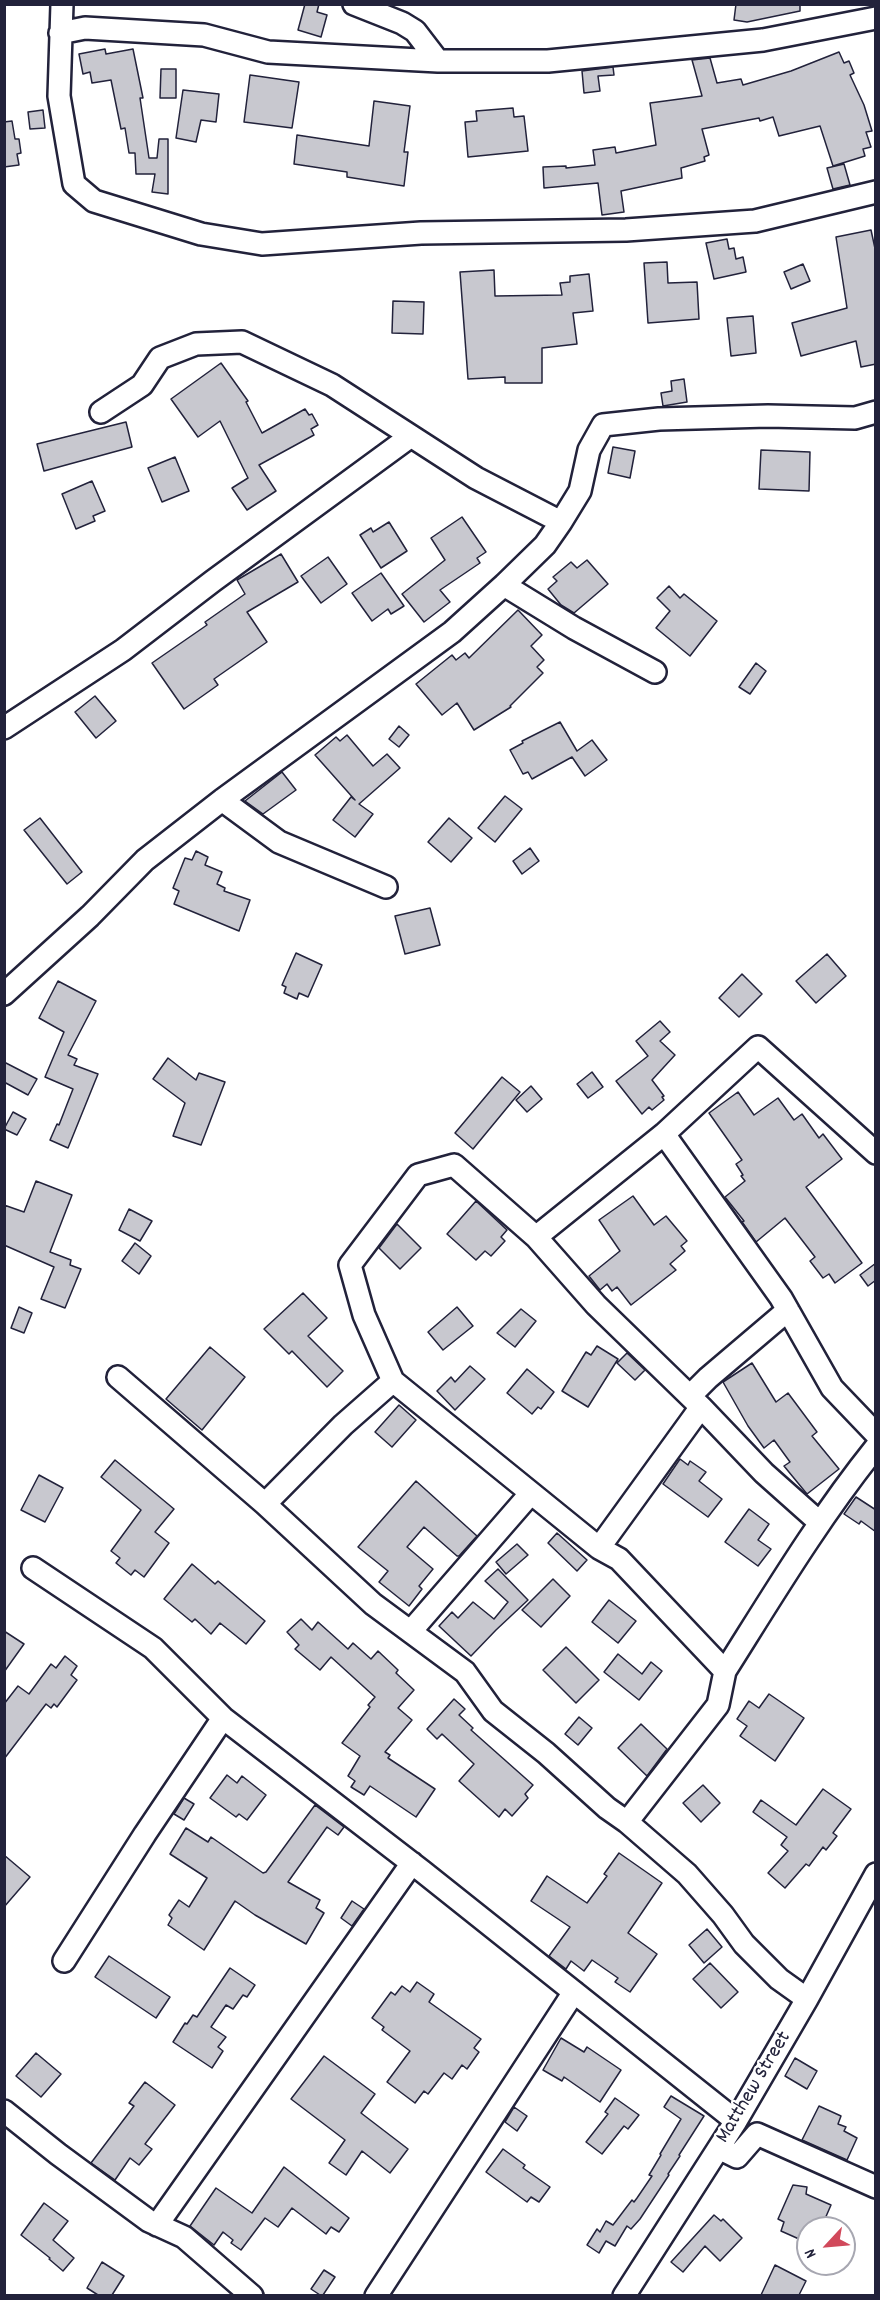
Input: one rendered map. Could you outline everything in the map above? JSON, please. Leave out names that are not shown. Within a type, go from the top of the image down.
[{"type":"street","points":[[62,4],[59,96],[74,184],[94,201],[201,234],[262,244],[421,233],[626,230],[755,220],[876,192]]},
{"type":"street","points":[[354,4],[402,23],[415,31],[438,61]]},
{"type":"street","points":[[60,33],[86,28],[204,35],[268,52],[438,61],[548,62],[763,40],[876,18]]},
{"type":"street","points":[[100,412],[142,385],[160,358],[196,344],[242,342],[332,385],[476,478],[561,522]]},
{"type":"street","points":[[4,994],[90,916],[145,860],[222,800],[452,632],[504,585],[545,545],[561,522],[580,490],[589,450],[603,425],[670,418],[768,416],[855,418],[876,412]]},
{"type":"street","points":[[4,728],[123,650],[411,436]]},
{"type":"street","points":[[504,585],[574,628],[654,672]]},
{"type":"street","points":[[222,800],[279,842],[386,887]]},
{"type":"street","points":[[536,1237],[664,1134],[758,1047],[876,1153]]},
{"type":"street","points":[[664,1134],[788,1310],[832,1388],[876,1434]]},
{"type":"street","points":[[725,1671],[619,1559],[599,1548],[393,1381],[364,1315],[350,1265],[418,1175],[454,1165],[536,1237],[596,1305],[696,1402],[764,1473],[819,1522]]},
{"type":"street","points":[[599,1548],[696,1402],[708,1377],[788,1310]]},
{"type":"street","points":[[118,1377],[265,1504],[374,1604],[465,1672],[493,1711],[546,1753],[687,1875],[723,1915],[744,1944],[779,1979],[807,1999]]},
{"type":"street","points":[[265,1504],[343,1425],[393,1381]]},
{"type":"street","points":[[627,1822],[718,1705],[725,1671],[819,1522],[844,1486],[876,1447]]},
{"type":"street","points":[[411,1631],[531,1493]]},
{"type":"street","points":[[33,1568],[153,1648],[223,1718],[412,1863],[736,2121]]},
{"type":"street","points":[[64,1961],[223,1718]]},
{"type":"street","points":[[157,2225],[412,1863]]},
{"type":"street","name":"Matthew Street","points":[[624,2295],[736,2121],[876,1874]]},
{"type":"street","points":[[376,2295],[574,1992]]},
{"type":"street","points":[[4,2111],[58,2154],[157,2225],[184,2237],[252,2295]]},
{"type":"street","points":[[719,2148],[737,2157],[757,2134],[876,2187]]},
{"type":"building","points":[[305,4],[319,4],[317,12],[327,15],[321,37],[298,30]]},
{"type":"building","points":[[736,4],[800,4],[800,11],[747,22],[734,20]]},
{"type":"building","points":[[105,49],[106,54],[133,49],[143,98],[140,98],[149,158],[157,158],[159,139],[168,139],[168,194],[152,192],[155,174],[136,174],[135,153],[129,153],[125,128],[121,129],[111,80],[92,83],[90,72],[83,74],[79,54]]},
{"type":"building","points":[[839,52],[844,63],[849,61],[854,73],[850,75],[864,105],[872,131],[866,132],[871,147],[863,149],[865,156],[833,166],[820,126],[779,136],[773,117],[760,121],[759,118],[702,129],[709,155],[704,157],[705,161],[681,168],[682,178],[621,191],[624,212],[602,215],[598,183],[544,188],[543,167],[566,166],[566,168],[595,165],[593,150],[615,147],[616,153],[656,145],[650,103],[702,96],[692,60],[710,58],[717,83],[741,79],[743,85],[791,71]]},
{"type":"building","points":[[613,67],[614,75],[598,76],[600,91],[584,93],[582,71]]},
{"type":"building","points":[[161,69],[176,69],[176,98],[160,98]]},
{"type":"building","points":[[250,75],[299,82],[292,128],[244,122]]},
{"type":"building","points":[[183,90],[219,94],[216,122],[201,120],[196,142],[176,138]]},
{"type":"building","points":[[374,101],[410,106],[404,152],[408,152],[404,186],[347,177],[347,172],[294,164],[297,135],[369,146]]},
{"type":"building","points":[[513,108],[514,117],[524,116],[528,151],[468,157],[465,122],[477,121],[476,111]]},
{"type":"building","points":[[43,110],[45,128],[30,129],[28,112]]},
{"type":"building","points":[[12,121],[15,139],[19,139],[21,153],[17,154],[19,165],[4,167],[4,122]]},
{"type":"building","points":[[844,164],[850,185],[833,189],[827,168]]},
{"type":"building","points":[[871,230],[876,253],[876,364],[861,367],[856,341],[801,356],[792,323],[847,308],[836,237]]},
{"type":"building","points":[[727,239],[729,249],[734,248],[736,259],[743,257],[746,272],[714,279],[706,243]]},
{"type":"building","points":[[667,262],[668,283],[697,282],[699,319],[648,323],[644,263]]},
{"type":"building","points":[[803,264],[810,281],[791,289],[784,272]]},
{"type":"building","points":[[494,270],[495,296],[562,295],[560,283],[570,282],[570,276],[589,274],[593,311],[573,313],[577,344],[542,348],[542,383],[505,383],[505,377],[468,379],[460,272]]},
{"type":"building","points":[[393,301],[424,302],[423,334],[392,333]]},
{"type":"building","points":[[753,316],[756,353],[731,356],[727,318]]},
{"type":"building","points":[[221,363],[248,401],[246,402],[262,433],[305,409],[309,415],[312,414],[318,425],[311,429],[314,435],[259,465],[276,491],[247,510],[232,488],[248,478],[220,421],[198,437],[171,399]]},
{"type":"building","points":[[684,379],[687,402],[663,406],[661,393],[672,391],[671,381]]},
{"type":"building","points":[[126,422],[132,447],[44,471],[37,444]]},
{"type":"building","points":[[613,447],[635,451],[630,478],[608,473]]},
{"type":"building","points":[[761,450],[810,452],[809,491],[759,489]]},
{"type":"building","points":[[175,457],[189,491],[162,502],[148,468]]},
{"type":"building","points":[[92,481],[105,511],[93,516],[95,521],[76,529],[62,494]]},
{"type":"building","points":[[462,517],[486,552],[477,558],[480,563],[440,590],[450,602],[424,622],[402,594],[445,560],[431,538]]},
{"type":"building","points":[[389,522],[407,551],[381,568],[360,535],[371,528],[373,532]]},
{"type":"building","points":[[281,554],[298,582],[247,612],[267,642],[214,679],[218,685],[184,709],[152,663],[207,625],[205,622],[245,594],[237,580]]},
{"type":"building","points":[[328,557],[347,584],[321,603],[301,576]]},
{"type":"building","points":[[587,560],[608,584],[574,613],[561,605],[548,589],[557,581],[553,577],[571,562],[577,568]]},
{"type":"building","points":[[381,573],[404,606],[391,614],[388,609],[372,621],[352,593]]},
{"type":"building","points":[[669,586],[680,598],[684,594],[717,621],[690,656],[656,628],[670,611],[657,598]]},
{"type":"building","points":[[518,610],[542,635],[531,646],[544,660],[537,667],[543,673],[511,707],[474,730],[457,703],[442,715],[416,684],[452,655],[456,660],[465,653],[469,658]]},
{"type":"building","points":[[756,663],[766,671],[750,694],[739,687]]},
{"type":"building","points":[[95,696],[116,721],[96,738],[75,712]]},
{"type":"building","points":[[560,722],[577,751],[592,740],[607,760],[585,776],[572,757],[532,779],[528,772],[523,774],[510,750],[523,743],[522,741]]},
{"type":"building","points":[[399,726],[409,735],[399,747],[389,739]]},
{"type":"building","points":[[347,735],[373,766],[387,754],[400,768],[359,804],[373,814],[355,837],[333,820],[351,797],[355,800],[315,755],[336,737],[340,741]]},
{"type":"building","points":[[282,772],[296,790],[263,814],[245,801]]},
{"type":"building","points":[[505,796],[522,809],[495,842],[478,828]]},
{"type":"building","points":[[40,818],[82,872],[67,884],[24,830]]},
{"type":"building","points":[[449,818],[472,838],[451,862],[428,842]]},
{"type":"building","points":[[530,848],[539,861],[522,874],[513,861]]},
{"type":"building","points":[[196,851],[208,857],[205,865],[222,872],[217,884],[225,888],[224,891],[250,900],[239,931],[174,904],[179,891],[173,888],[185,858],[192,860]]},
{"type":"building","points":[[430,908],[440,945],[405,954],[395,916]]},
{"type":"building","points":[[296,953],[322,965],[308,997],[299,993],[297,999],[284,993],[286,987],[282,985]]},
{"type":"building","points":[[827,954],[846,976],[816,1003],[796,981]]},
{"type":"building","points":[[742,974],[762,994],[739,1017],[719,998]]},
{"type":"building","points":[[58,981],[96,1001],[68,1055],[77,1059],[74,1065],[98,1074],[68,1148],[50,1140],[57,1124],[59,1125],[73,1089],[45,1077],[64,1032],[39,1018]]},
{"type":"building","points":[[660,1021],[670,1032],[660,1041],[675,1055],[652,1080],[664,1096],[662,1097],[664,1100],[652,1110],[649,1107],[642,1114],[616,1081],[648,1056],[636,1041]]},
{"type":"building","points":[[168,1058],[196,1080],[199,1073],[225,1082],[201,1145],[173,1136],[185,1103],[153,1079]]},
{"type":"building","points":[[4,1062],[37,1079],[28,1095],[4,1082]]},
{"type":"building","points":[[592,1072],[603,1087],[588,1098],[577,1084]]},
{"type":"building","points":[[502,1077],[520,1092],[473,1149],[455,1133]]},
{"type":"building","points":[[531,1086],[542,1099],[527,1112],[516,1100]]},
{"type":"building","points":[[738,1092],[754,1115],[778,1098],[794,1120],[802,1114],[819,1138],[823,1134],[842,1159],[806,1187],[862,1263],[835,1283],[829,1274],[823,1278],[810,1261],[815,1257],[785,1218],[756,1242],[742,1222],[744,1221],[725,1197],[745,1181],[736,1164],[742,1160],[709,1113]]},
{"type":"building","points":[[13,1112],[26,1119],[17,1135],[4,1129]]},
{"type":"building","points":[[36,1181],[72,1195],[50,1252],[71,1260],[70,1265],[81,1269],[65,1308],[41,1299],[54,1267],[4,1245],[4,1205],[24,1212]]},
{"type":"building","points":[[633,1196],[654,1225],[666,1216],[687,1241],[681,1246],[685,1251],[670,1264],[676,1270],[631,1305],[617,1287],[612,1291],[607,1284],[600,1290],[589,1276],[620,1251],[599,1220]]},
{"type":"building","points":[[476,1201],[507,1230],[501,1237],[505,1241],[491,1256],[485,1251],[476,1260],[447,1234]]},
{"type":"building","points":[[129,1209],[152,1221],[140,1241],[119,1230]]},
{"type":"building","points":[[397,1224],[421,1248],[400,1269],[379,1248]]},
{"type":"building","points":[[135,1243],[151,1256],[139,1274],[122,1261]]},
{"type":"building","points":[[876,1263],[876,1280],[868,1286],[860,1275]]},
{"type":"building","points":[[303,1293],[327,1318],[308,1336],[343,1371],[327,1387],[292,1351],[289,1354],[264,1329]]},
{"type":"building","points":[[19,1307],[32,1313],[24,1333],[11,1328]]},
{"type":"building","points":[[457,1307],[473,1326],[443,1350],[428,1332]]},
{"type":"building","points":[[521,1309],[536,1321],[515,1347],[497,1333]]},
{"type":"building","points":[[597,1346],[618,1359],[588,1407],[562,1391],[586,1352],[591,1355]]},
{"type":"building","points":[[210,1347],[245,1377],[202,1430],[166,1399]]},
{"type":"building","points":[[627,1353],[645,1370],[635,1380],[617,1363]]},
{"type":"building","points":[[752,1363],[776,1402],[788,1393],[817,1432],[812,1436],[839,1469],[807,1494],[784,1466],[790,1462],[774,1440],[764,1448],[748,1426],[723,1382]]},
{"type":"building","points":[[470,1366],[485,1379],[455,1410],[437,1391],[451,1377],[455,1382]]},
{"type":"building","points":[[527,1369],[554,1392],[541,1409],[538,1407],[532,1414],[507,1393]]},
{"type":"building","points":[[399,1405],[416,1420],[392,1447],[375,1432]]},
{"type":"building","points":[[680,1459],[688,1465],[690,1461],[706,1472],[699,1481],[722,1499],[708,1517],[663,1484]]},
{"type":"building","points":[[115,1460],[174,1509],[155,1532],[169,1543],[144,1577],[135,1570],[131,1575],[116,1563],[120,1558],[111,1551],[141,1510],[101,1477]]},
{"type":"building","points":[[39,1475],[63,1488],[45,1522],[21,1510]]},
{"type":"building","points":[[416,1481],[477,1536],[457,1556],[424,1527],[407,1547],[433,1569],[419,1586],[422,1589],[409,1606],[379,1582],[388,1571],[358,1547]]},
{"type":"building","points":[[856,1497],[876,1510],[876,1532],[861,1521],[859,1524],[844,1514]]},
{"type":"building","points":[[749,1509],[769,1524],[758,1540],[771,1549],[758,1566],[725,1542]]},
{"type":"building","points":[[557,1533],[587,1560],[577,1571],[548,1543]]},
{"type":"building","points":[[517,1544],[528,1555],[506,1574],[496,1562]]},
{"type":"building","points":[[192,1564],[215,1584],[218,1581],[265,1621],[246,1644],[220,1623],[211,1634],[195,1619],[192,1622],[164,1599]]},
{"type":"building","points":[[498,1569],[528,1600],[471,1656],[439,1626],[452,1612],[458,1618],[473,1602],[494,1619],[508,1602],[485,1581]]},
{"type":"building","points":[[553,1579],[570,1596],[541,1627],[522,1610]]},
{"type":"building","points":[[609,1600],[636,1621],[618,1643],[592,1622]]},
{"type":"building","points":[[301,1619],[312,1630],[318,1622],[348,1649],[353,1643],[371,1659],[378,1651],[398,1670],[396,1673],[414,1690],[398,1708],[412,1720],[385,1752],[390,1755],[388,1758],[435,1789],[416,1817],[370,1786],[364,1795],[351,1787],[355,1781],[348,1776],[360,1756],[342,1743],[375,1697],[331,1657],[320,1670],[295,1649],[299,1645],[287,1632]]},
{"type":"building","points":[[4,1631],[24,1644],[4,1672]]},
{"type":"building","points":[[566,1647],[599,1680],[576,1703],[543,1670]]},
{"type":"building","points":[[618,1654],[642,1674],[651,1662],[662,1671],[639,1700],[604,1672]]},
{"type":"building","points":[[65,1656],[77,1666],[71,1675],[77,1680],[57,1707],[54,1704],[51,1708],[46,1704],[4,1759],[4,1704],[18,1686],[29,1694],[51,1664],[56,1668]]},
{"type":"building","points":[[769,1694],[804,1718],[775,1761],[740,1736],[747,1726],[737,1719],[749,1701],[759,1708]]},
{"type":"building","points":[[454,1699],[465,1709],[459,1715],[473,1728],[471,1730],[533,1785],[525,1794],[528,1798],[512,1816],[505,1809],[499,1817],[459,1781],[474,1764],[442,1734],[437,1739],[427,1729]]},
{"type":"building","points":[[579,1717],[592,1728],[578,1745],[565,1734]]},
{"type":"building","points":[[641,1724],[667,1749],[647,1776],[618,1748]]},
{"type":"building","points":[[227,1775],[237,1783],[242,1776],[266,1795],[247,1820],[239,1814],[236,1817],[210,1798]]},
{"type":"building","points":[[703,1785],[720,1803],[701,1822],[683,1803]]},
{"type":"building","points":[[823,1789],[851,1809],[833,1833],[837,1836],[826,1850],[823,1847],[809,1866],[806,1864],[785,1888],[768,1873],[788,1851],[781,1845],[787,1837],[753,1812],[761,1800],[796,1825]]},
{"type":"building","points":[[184,1798],[194,1804],[184,1820],[174,1814]]},
{"type":"building","points":[[315,1805],[344,1827],[338,1835],[327,1827],[288,1882],[320,1900],[316,1908],[324,1913],[306,1944],[235,1901],[204,1950],[168,1925],[172,1918],[169,1915],[179,1900],[189,1907],[207,1878],[170,1854],[186,1828],[208,1842],[211,1837],[263,1873]]},
{"type":"building","points":[[619,1853],[662,1883],[628,1933],[657,1954],[630,1992],[615,1982],[618,1978],[592,1960],[584,1971],[571,1961],[566,1969],[549,1956],[570,1927],[531,1901],[547,1876],[587,1903],[607,1876],[604,1874]]},
{"type":"building","points":[[4,1855],[30,1877],[4,1907]]},
{"type":"building","points":[[352,1901],[364,1909],[352,1926],[341,1918]]},
{"type":"building","points":[[707,1929],[722,1947],[704,1963],[689,1945]]},
{"type":"building","points":[[109,1956],[170,1997],[156,2018],[95,1977]]},
{"type":"building","points":[[710,1963],[738,1992],[721,2008],[693,1979]]},
{"type":"building","points":[[230,1968],[255,1985],[247,1997],[243,1995],[233,2009],[226,2005],[211,2027],[226,2037],[218,2047],[223,2051],[212,2068],[173,2042],[185,2023],[187,2024],[193,2015],[197,2017]]},
{"type":"building","points":[[417,1982],[434,1994],[429,2002],[481,2039],[474,2048],[479,2052],[467,2069],[462,2065],[452,2079],[444,2073],[428,2094],[424,2091],[415,2103],[387,2082],[410,2051],[382,2030],[384,2027],[372,2018],[391,1992],[395,1995],[402,1986],[410,1992]]},
{"type":"building","points":[[561,2038],[584,2052],[587,2047],[621,2070],[600,2102],[564,2077],[562,2081],[543,2070]]},
{"type":"building","points":[[36,2053],[61,2074],[41,2097],[16,2076]]},
{"type":"building","points":[[324,2056],[375,2094],[361,2113],[408,2149],[390,2173],[362,2151],[346,2175],[329,2163],[345,2140],[291,2099]]},
{"type":"building","points":[[795,2058],[817,2071],[807,2089],[785,2076]]},
{"type":"building","points":[[145,2082],[175,2105],[145,2144],[152,2149],[139,2165],[130,2158],[115,2180],[91,2163],[134,2106],[129,2103]]},
{"type":"building","points":[[671,2096],[704,2116],[640,2219],[631,2229],[627,2226],[615,2246],[606,2241],[599,2253],[587,2245],[597,2229],[600,2232],[606,2221],[613,2225],[632,2200],[634,2202],[637,2198],[652,2176],[649,2175],[681,2119],[664,2107]]},
{"type":"building","points":[[615,2098],[639,2115],[628,2129],[624,2126],[602,2154],[586,2142],[608,2114],[605,2112]]},
{"type":"building","points":[[819,2106],[841,2116],[838,2124],[846,2127],[844,2131],[857,2138],[847,2160],[802,2140]]},
{"type":"building","points":[[514,2107],[527,2116],[517,2131],[505,2122]]},
{"type":"building","points":[[503,2149],[525,2165],[523,2168],[550,2187],[539,2202],[531,2197],[527,2202],[486,2172]]},
{"type":"building","points":[[284,2167],[349,2218],[339,2232],[331,2227],[326,2234],[292,2208],[278,2227],[265,2218],[241,2250],[231,2243],[233,2240],[223,2232],[214,2245],[190,2226],[216,2188],[252,2213]]},
{"type":"building","points":[[793,2185],[807,2187],[806,2194],[831,2205],[826,2216],[796,2216],[796,2238],[781,2231],[784,2222],[778,2219]]},
{"type":"building","points":[[44,2203],[68,2221],[53,2240],[74,2258],[63,2271],[21,2235]]},
{"type":"building","points":[[714,2215],[721,2221],[723,2219],[742,2238],[720,2261],[705,2246],[683,2272],[671,2262]]},
{"type":"building","points":[[102,2262],[124,2276],[112,2295],[98,2295],[87,2288]]},
{"type":"building","points":[[775,2265],[806,2281],[799,2295],[761,2295]]},
{"type":"building","points":[[324,2270],[335,2277],[323,2295],[320,2295],[311,2289]]}]
